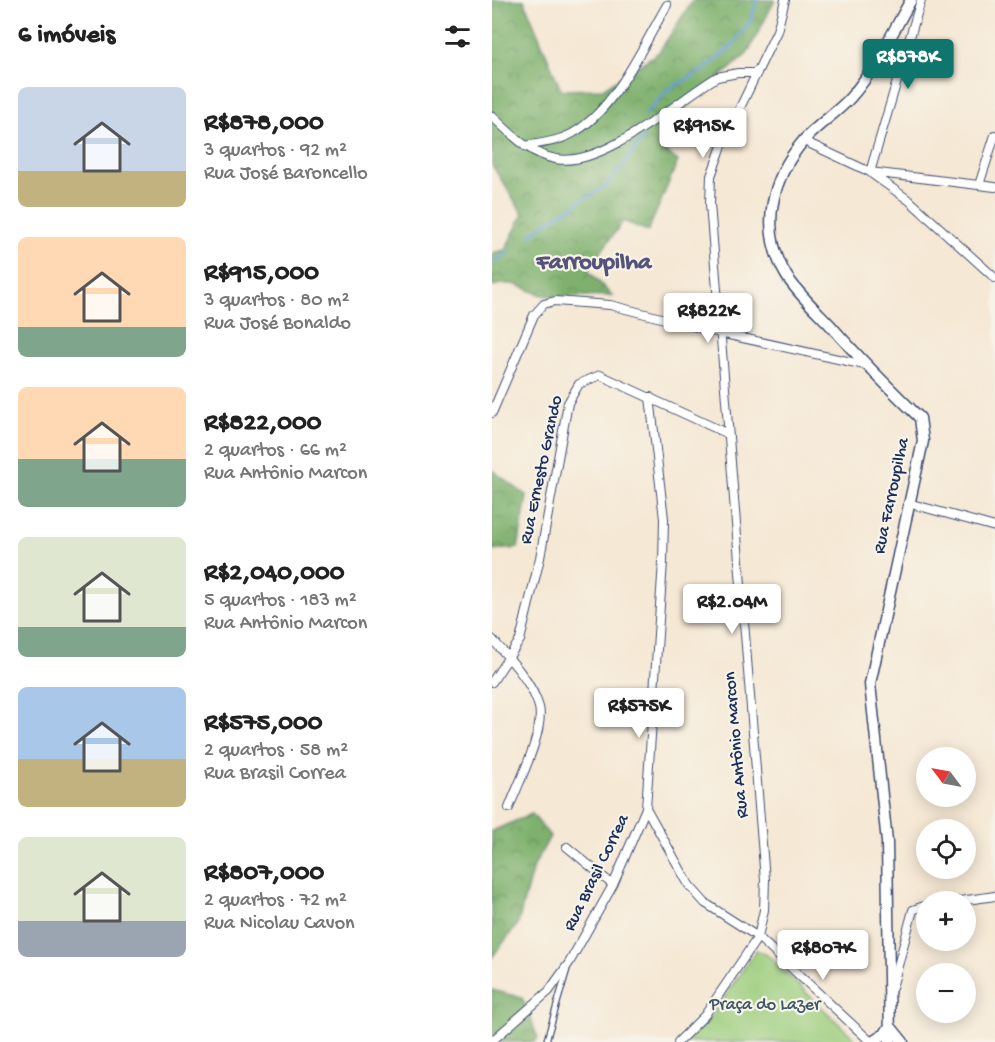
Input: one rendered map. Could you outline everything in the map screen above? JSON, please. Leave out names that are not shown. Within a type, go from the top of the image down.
[{"type":"street","name":"Rua Antônio Marcon","points":[[758,937],[764,910],[765,880],[710,204],[711,176],[723,143],[777,31],[785,0]]},
{"type":"street","name":"Rua Farroupilha","points":[[890,1042],[887,842],[870,684],[923,441],[920,418],[865,365],[787,277],[776,255],[770,235],[770,206],[783,173],[804,141],[849,99],[870,73],[911,0]]},
{"type":"street","points":[[870,172],[921,0]]},
{"type":"street","points":[[524,146],[555,141],[579,130],[602,109],[621,83],[667,5]]},
{"type":"street","points":[[492,116],[524,146],[556,160],[580,158],[606,150],[717,77],[738,73],[757,73]]},
{"type":"street","points":[[979,185],[995,135]]},
{"type":"street","points":[[804,141],[870,172],[910,201],[995,278]]},
{"type":"street","points":[[870,172],[995,187]]},
{"type":"street","points":[[492,413],[534,315],[544,304],[555,301],[610,305],[720,333],[865,365]]},
{"type":"street","name":"Rua Ernesto Grando","points":[[492,682],[510,659],[520,640],[540,558],[568,403],[579,384],[600,375],[728,434]]},
{"type":"street","name":"Rua Brasil Correa","points":[[492,1041],[549,991],[569,963],[613,885],[646,808],[664,540],[664,519],[650,397]]},
{"type":"street","points":[[908,503],[995,526]]},
{"type":"street","points":[[492,639],[510,659],[533,694],[539,708],[539,725],[509,808]]},
{"type":"street","points":[[646,808],[689,885],[705,903],[758,937],[872,1042],[885,1034],[890,1025],[903,1042]]},
{"type":"street","points":[[567,848],[613,885]]},
{"type":"street","points":[[976,899],[995,897]]},
{"type":"street","points":[[891,992],[913,910],[916,908]]},
{"type":"street","points":[[678,1042],[705,1015],[758,937]]},
{"type":"lane","points":[[546,1042],[569,963]]},
{"type":"green space","points":[[492,0],[524,0],[561,90],[603,89],[659,52],[693,0],[775,0],[747,54],[667,124],[657,145],[678,161],[648,231],[623,221],[588,270],[612,296],[550,296],[541,295],[518,285],[492,286],[492,253],[505,250],[523,214],[492,165]]},
{"type":"green space","points":[[492,470],[527,496],[518,548],[492,550]]},
{"type":"green space","points":[[532,814],[550,836],[532,870],[518,924],[492,957],[492,831]]},
{"type":"green space","name":"Praça do Lazer","points":[[756,950],[766,954],[858,1042],[686,1042],[709,1020]]},
{"type":"green space","points":[[492,990],[522,998],[538,1038],[535,1042],[492,1042]]},
{"type":"waterway","points":[[645,114],[670,88],[704,70],[732,46],[751,20],[757,0]]},
{"type":"waterway","points":[[531,235],[547,222],[607,185],[644,138]]},
{"type":"waterway","points":[[492,262],[511,251]]},
{"type":"district","name":"Farroupilha","points":[[594,263]]}]
